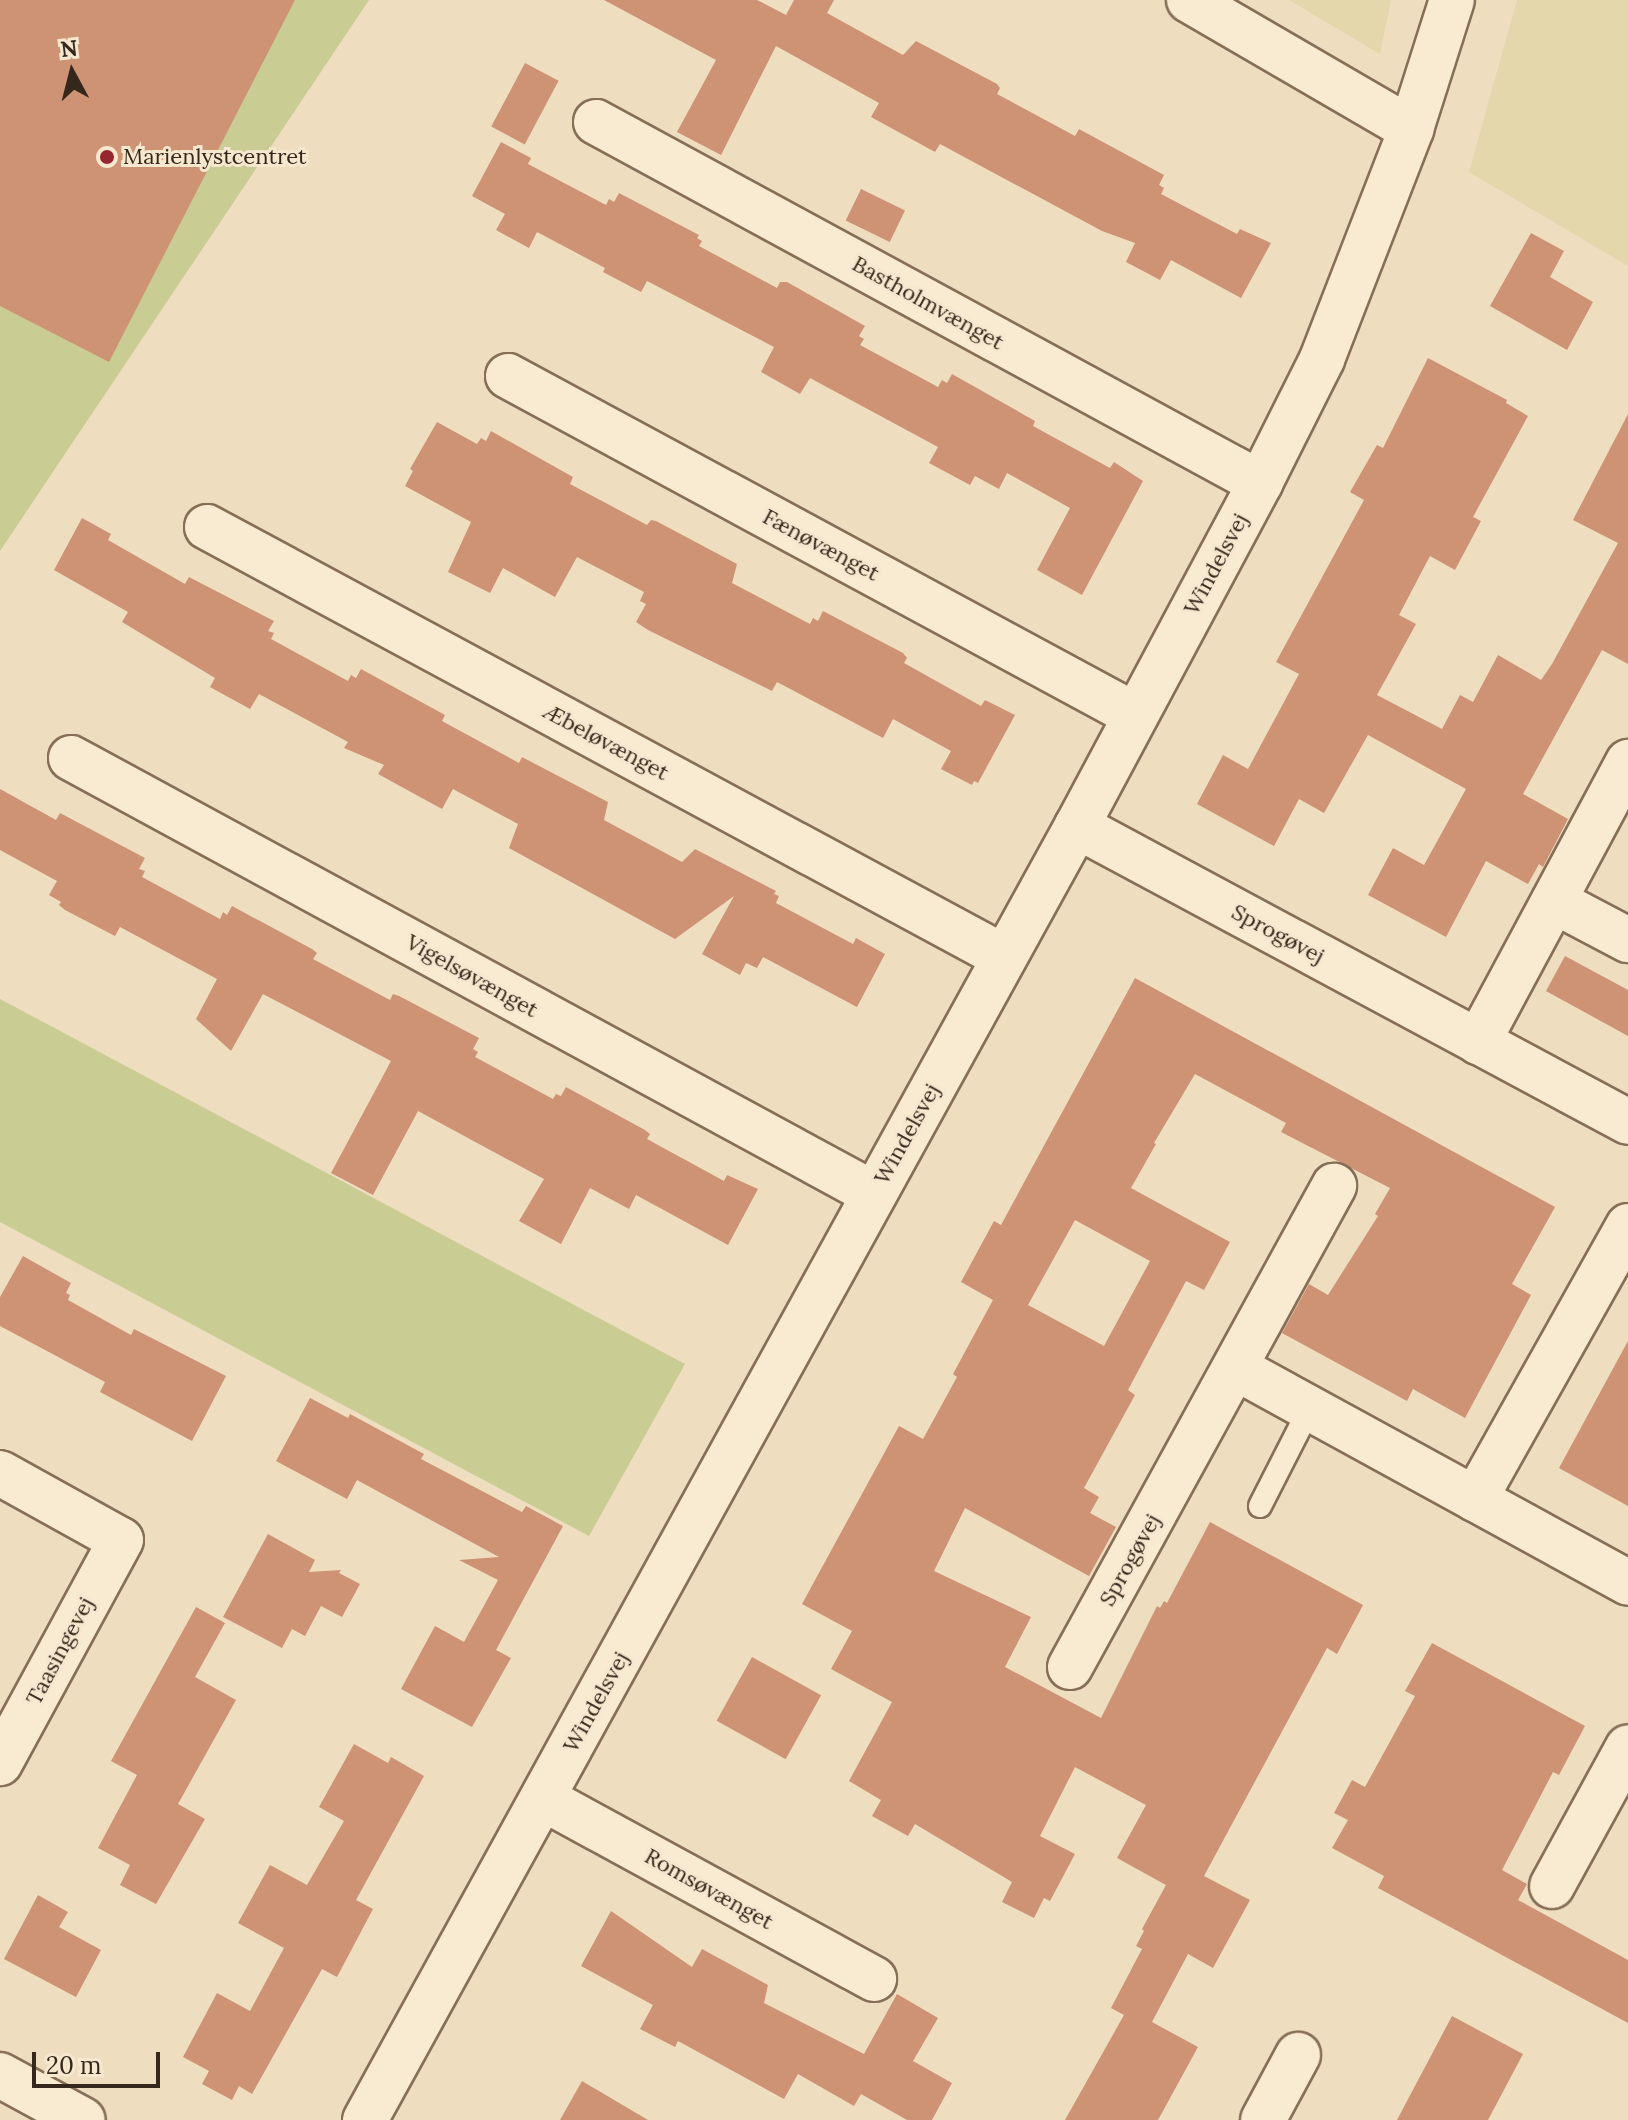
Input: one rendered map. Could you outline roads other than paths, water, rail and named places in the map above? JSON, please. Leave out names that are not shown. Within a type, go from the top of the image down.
[{"type":"street","points":[[1189,0],[1411,129]]},
{"type":"street","name":"Windelsvej","points":[[365,2120],[1077,826],[1260,483],[1322,359],[1411,129],[1452,0]]},
{"type":"street","name":"Bastholmvænget","points":[[596,122],[1260,483]]},
{"type":"street","name":"Fænøvænget","points":[[508,376],[1135,715]]},
{"type":"street","name":"Æbeløvænget","points":[[207,527],[1004,957]]},
{"type":"street","name":"Vigelsøvænget","points":[[71,758],[874,1194]]},
{"type":"street","points":[[1478,1042],[1628,762]]},
{"type":"street","name":"Sprogøvej","points":[[1077,826],[1628,1122]]},
{"type":"street","points":[[1554,901],[1628,940]]},
{"type":"street","name":"Sprogøvej","points":[[1070,1667],[1334,1186]]},
{"type":"street","points":[[1475,1499],[1628,1226]]},
{"type":"street","points":[[1236,1368],[1628,1583]]},
{"type":"street","name":"Taasingevej","points":[[0,1473],[121,1540],[1,1757]]},
{"type":"street","points":[[1552,1886],[1628,1747]]},
{"type":"street","name":"Romsøvænget","points":[[544,1799],[874,1979]]},
{"type":"street","points":[[1263,2120],[1298,2055]]},
{"type":"street","points":[[0,2075],[83,2120]]},
{"type":"lane","points":[[1260,1506],[1309,1410]]},
{"type":"place","name":"Marienlystcentret","points":[[107,157]]}]
